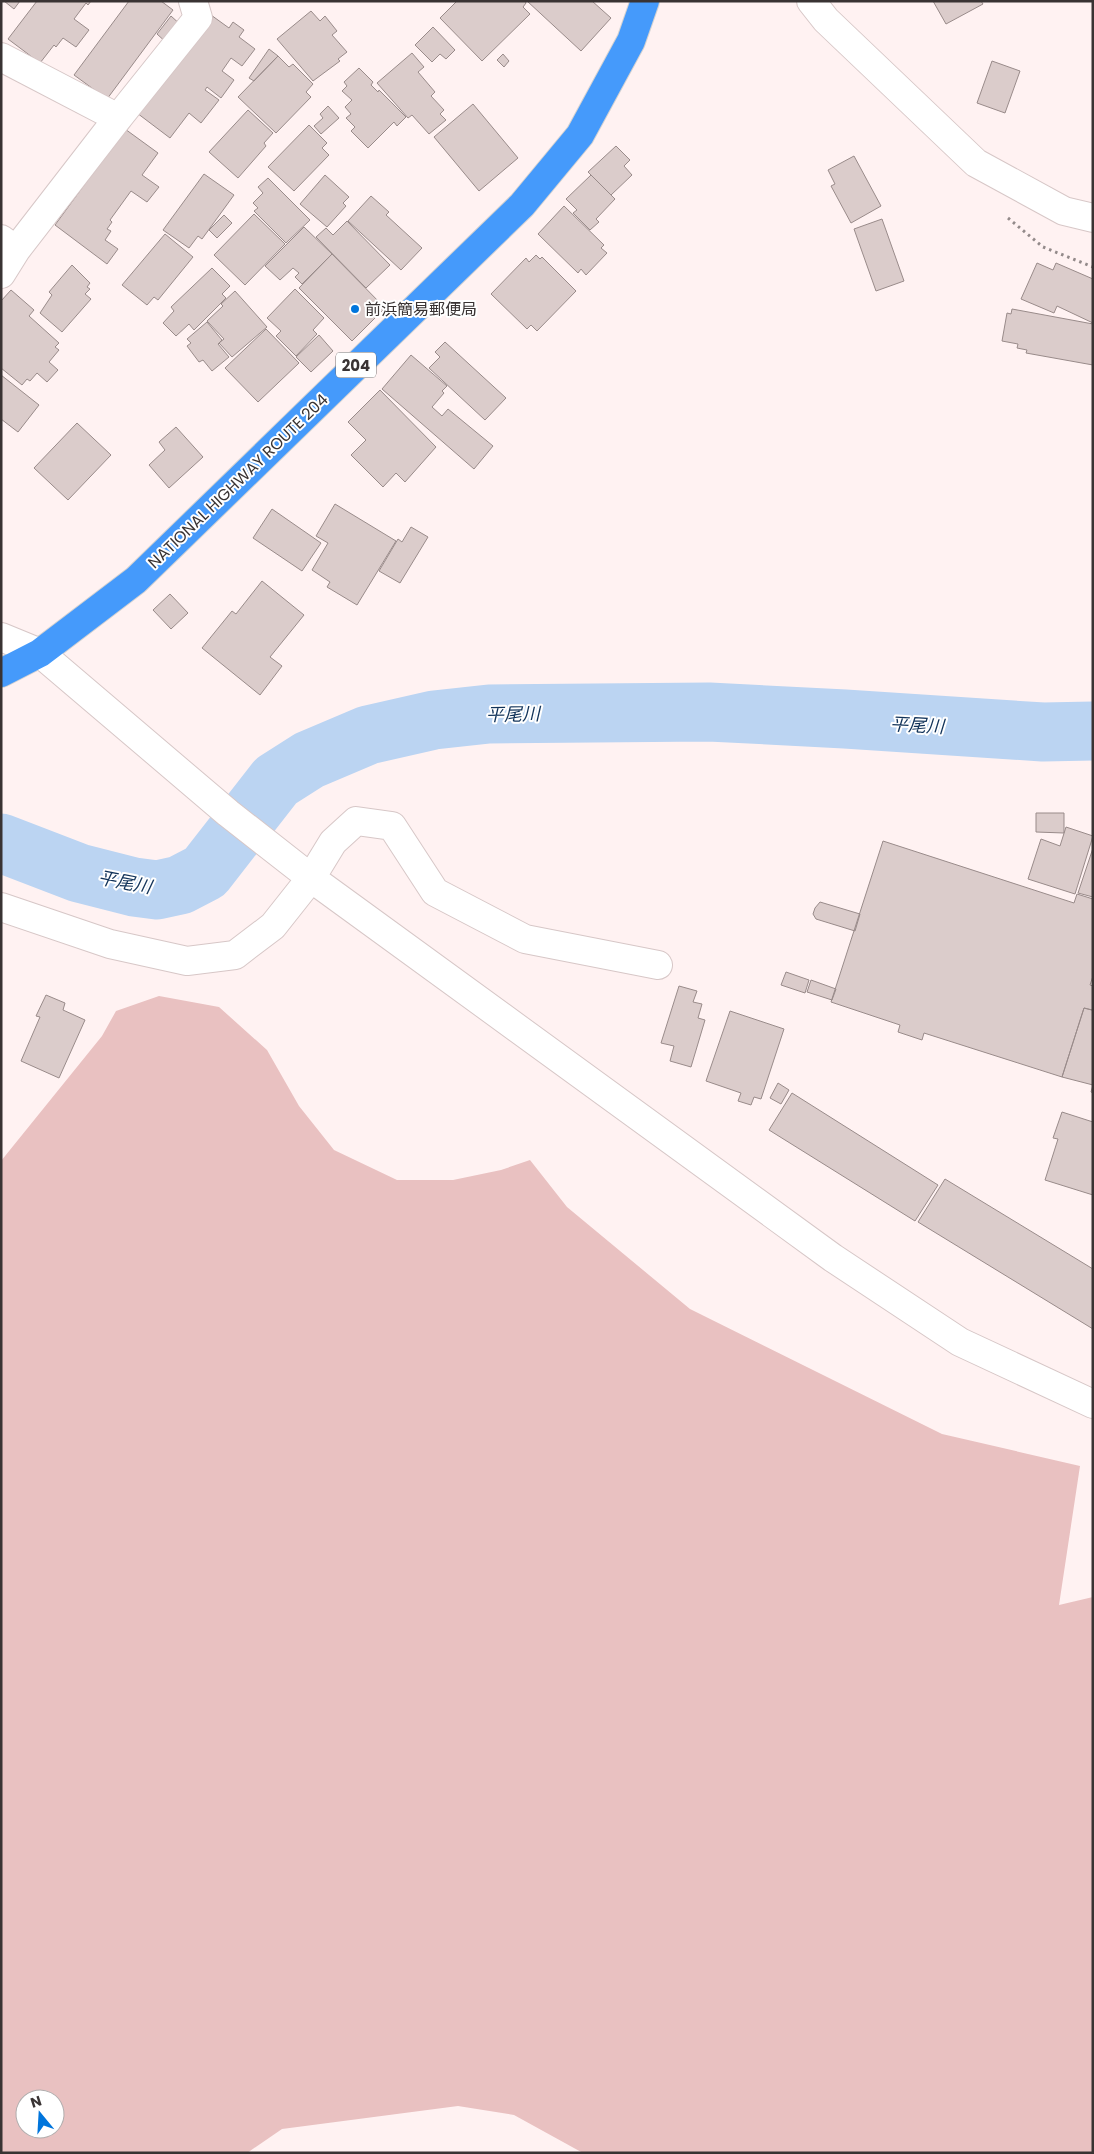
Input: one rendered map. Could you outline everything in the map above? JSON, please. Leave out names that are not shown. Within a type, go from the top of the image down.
[{"type":"highway","name":"NATIONAL HIGHWAY ROUTE 204","points":[[1,673],[40,653],[136,580],[522,205],[580,135],[631,42],[645,1]]},
{"type":"street","points":[[1,274],[9,244],[118,118],[198,18],[193,1]]},
{"type":"street","points":[[811,1],[826,20],[976,163],[1064,211],[1093,218]]},
{"type":"street","points":[[1,57],[118,118]]},
{"type":"street","points":[[1,637],[40,653],[228,814],[311,878],[833,1258],[960,1342],[1093,1404]]},
{"type":"street","points":[[1,907],[110,944],[187,961],[235,955],[273,926],[311,878],[333,842],[356,821],[392,826],[435,892],[526,939],[658,965]]},
{"type":"shaded area","points":[[159,996],[219,1007],[267,1050],[299,1106],[334,1150],[397,1180],[453,1180],[501,1170],[530,1160],[567,1207],[690,1309],[942,1434],[1080,1466],[1059,1605],[1093,1597],[1093,2153],[583,2153],[514,2115],[458,2106],[282,2129],[247,2153],[1,2153],[1,1161],[102,1036],[116,1011]]},
{"type":"water","points":[[1,828],[122,874],[137,885],[135,889],[76,880],[1,860]]},
{"type":"building","points":[[4,1],[20,1],[14,9]]},
{"type":"building","points":[[37,1],[91,1],[88,5],[86,3],[74,19],[89,30],[76,47],[63,38],[56,47],[54,45],[40,63],[8,39]]},
{"type":"building","points":[[129,1],[161,1],[173,10],[107,99],[74,75]]},
{"type":"building","points":[[457,1],[525,1],[526,3],[523,7],[530,14],[482,61],[440,18]]},
{"type":"building","points":[[527,1],[592,1],[611,18],[581,51]]},
{"type":"building","points":[[933,1],[981,1],[983,4],[946,24]]},
{"type":"building","points":[[311,11],[320,21],[325,16],[337,31],[332,35],[347,52],[338,59],[340,61],[313,81],[277,39]]},
{"type":"building","points":[[211,15],[229,28],[233,22],[244,30],[239,37],[255,49],[242,66],[231,58],[222,71],[234,80],[221,98],[207,87],[205,90],[219,100],[201,123],[189,113],[170,138],[137,113]]},
{"type":"building","points":[[171,16],[182,26],[168,44],[157,34]]},
{"type":"building","points":[[433,27],[455,50],[446,59],[440,54],[432,62],[415,45]]},
{"type":"building","points":[[269,49],[278,56],[254,81],[249,78]]},
{"type":"building","points":[[412,53],[424,67],[418,72],[435,92],[431,96],[444,110],[440,114],[446,120],[429,134],[412,115],[408,118],[377,83]]},
{"type":"building","points":[[503,54],[509,61],[504,67],[497,60]]},
{"type":"building","points":[[278,56],[289,67],[293,64],[313,84],[306,92],[311,97],[276,133],[238,97]]},
{"type":"building","points":[[992,61],[1020,71],[1005,113],[977,103]]},
{"type":"building","points":[[359,68],[373,82],[371,85],[378,92],[379,90],[406,117],[397,126],[394,122],[368,148],[351,131],[355,127],[346,118],[351,114],[345,107],[352,100],[342,91],[347,86],[344,82]]},
{"type":"building","points":[[473,104],[518,158],[479,191],[434,137]]},
{"type":"building","points":[[328,106],[339,118],[321,134],[314,126],[323,118],[320,114]]},
{"type":"building","points":[[248,110],[273,133],[264,143],[266,146],[238,178],[209,152]]},
{"type":"building","points":[[309,125],[327,143],[322,148],[329,155],[294,191],[268,167]]},
{"type":"building","points":[[125,129],[158,153],[142,175],[159,187],[147,202],[131,191],[110,220],[112,222],[107,229],[111,231],[105,240],[118,249],[107,264],[55,225]]},
{"type":"building","points":[[616,146],[630,160],[624,166],[632,175],[611,195],[588,172]]},
{"type":"building","points":[[854,156],[881,206],[851,223],[831,186],[835,184],[828,170]]},
{"type":"building","points":[[204,174],[234,195],[202,239],[198,236],[189,248],[163,230]]},
{"type":"building","points":[[325,175],[349,197],[343,203],[346,206],[327,227],[300,204]]},
{"type":"building","points":[[591,175],[615,199],[596,219],[599,222],[590,230],[573,213],[577,210],[566,199]]},
{"type":"building","points":[[268,178],[310,220],[286,243],[254,211],[258,208],[253,203],[263,193],[258,187]]},
{"type":"building","points":[[371,196],[389,212],[386,215],[422,248],[401,270],[348,221]]},
{"type":"building","points":[[564,206],[604,245],[601,248],[607,253],[586,275],[581,269],[578,273],[538,234]]},
{"type":"building","points":[[254,214],[285,244],[245,285],[214,255]]},
{"type":"building","points":[[224,215],[232,223],[217,238],[209,230]]},
{"type":"building","points":[[882,219],[904,281],[876,291],[854,229]]},
{"type":"building","points":[[347,221],[390,265],[366,288],[316,237],[326,228],[333,235]]},
{"type":"building","points":[[304,227],[332,254],[302,284],[295,277],[299,273],[293,268],[280,280],[265,266]]},
{"type":"building","points":[[165,234],[193,257],[158,300],[154,297],[147,305],[122,285]]},
{"type":"building","points":[[332,254],[385,308],[352,341],[299,288]]},
{"type":"building","points":[[536,255],[540,259],[542,257],[576,291],[537,331],[531,325],[527,329],[491,294],[526,258],[529,262]]},
{"type":"building","points":[[1037,263],[1053,270],[1056,263],[1093,279],[1093,323],[1057,306],[1054,313],[1021,299]]},
{"type":"building","points":[[72,265],[90,283],[87,287],[90,289],[85,294],[91,299],[62,332],[40,313],[52,295],[49,292]]},
{"type":"building","points":[[212,268],[230,286],[222,294],[226,298],[194,330],[189,324],[176,336],[163,323],[174,311],[171,307]]},
{"type":"building","points":[[295,289],[324,318],[313,330],[317,334],[296,356],[276,336],[281,331],[267,318]]},
{"type":"building","points":[[11,290],[34,310],[29,316],[59,343],[55,347],[59,350],[49,362],[58,370],[47,382],[37,373],[30,381],[27,379],[22,385],[1,368],[1,301]]},
{"type":"building","points":[[235,291],[267,327],[232,357],[219,343],[224,339],[207,321]]},
{"type":"building","points":[[1012,309],[1093,324],[1093,365],[1026,353],[1027,350],[1017,348],[1018,344],[1002,341],[1007,313],[1011,314]]},
{"type":"building","points":[[207,322],[222,340],[218,344],[229,357],[212,371],[203,360],[199,362],[187,346],[191,343],[187,339]]},
{"type":"building","points":[[266,329],[299,363],[258,402],[225,368]]},
{"type":"building","points":[[319,335],[333,351],[311,372],[296,357]]},
{"type":"building","points":[[445,342],[506,398],[485,420],[429,368],[440,357],[435,352]]},
{"type":"building","points":[[411,355],[447,386],[442,391],[444,393],[432,407],[442,416],[448,409],[493,446],[474,469],[382,389]]},
{"type":"building","points":[[1,375],[39,405],[18,432],[1,419]]},
{"type":"building","points":[[380,390],[436,447],[405,482],[396,473],[383,487],[351,455],[366,440],[348,422]]},
{"type":"building","points":[[77,423],[111,455],[68,500],[34,468]]},
{"type":"building","points":[[176,427],[203,457],[169,488],[149,465],[165,450],[159,442]]},
{"type":"building","points":[[335,504],[396,541],[357,605],[327,587],[330,582],[312,570],[328,543],[316,536]]},
{"type":"building","points":[[272,509],[321,543],[302,571],[253,538]]},
{"type":"building","points":[[411,527],[428,537],[400,583],[379,571],[398,539],[402,542]]},
{"type":"building","points":[[262,581],[304,615],[270,657],[282,666],[260,695],[202,648],[232,611],[236,614]]},
{"type":"building","points":[[170,594],[188,613],[171,629],[153,610]]},
{"type":"building","points":[[1036,813],[1064,813],[1064,833],[1036,832]]},
{"type":"building","points":[[1066,827],[1093,836],[1075,894],[1028,879],[1041,839],[1060,846]]},
{"type":"building","points":[[883,841],[1074,903],[1077,894],[1093,899],[1093,976],[1090,985],[1093,986],[1093,1008],[1092,1010],[1084,1008],[1062,1077],[924,1033],[922,1040],[898,1032],[900,1025],[831,1002]]},
{"type":"building","points":[[1093,848],[1093,897],[1078,893]]},
{"type":"building","points":[[820,902],[860,914],[855,931],[816,919],[813,914]]},
{"type":"building","points":[[786,972],[809,980],[805,993],[781,985]]},
{"type":"building","points":[[811,980],[836,989],[832,1000],[807,992]]},
{"type":"building","points":[[679,986],[697,991],[693,1002],[702,1004],[698,1018],[705,1020],[691,1067],[670,1061],[674,1046],[661,1043]]},
{"type":"building","points":[[46,995],[65,1003],[63,1010],[85,1020],[59,1078],[21,1061],[40,1017],[36,1016]]},
{"type":"building","points":[[1084,1008],[1092,1010],[1093,1008],[1093,1085],[1062,1077]]},
{"type":"building","points":[[730,1011],[784,1029],[761,1099],[754,1097],[751,1105],[738,1101],[741,1093],[706,1081]]},
{"type":"building","points":[[778,1083],[789,1090],[781,1104],[770,1098]]},
{"type":"building","points":[[792,1093],[938,1185],[915,1221],[769,1130]]},
{"type":"building","points":[[1062,1112],[1093,1122],[1093,1195],[1045,1180],[1058,1139],[1053,1138]]},
{"type":"building","points":[[945,1179],[1093,1269],[1093,1329],[918,1222]]},
{"type":"waterway","name":"平尾川","points":[[1,843],[79,873],[134,887],[157,890],[180,885],[205,872],[276,781],[309,760],[368,735],[434,720],[489,714],[709,712],[1043,732],[1093,731]]},
{"type":"place","name":"前浜簡易郵便局","points":[[355,309]]}]
